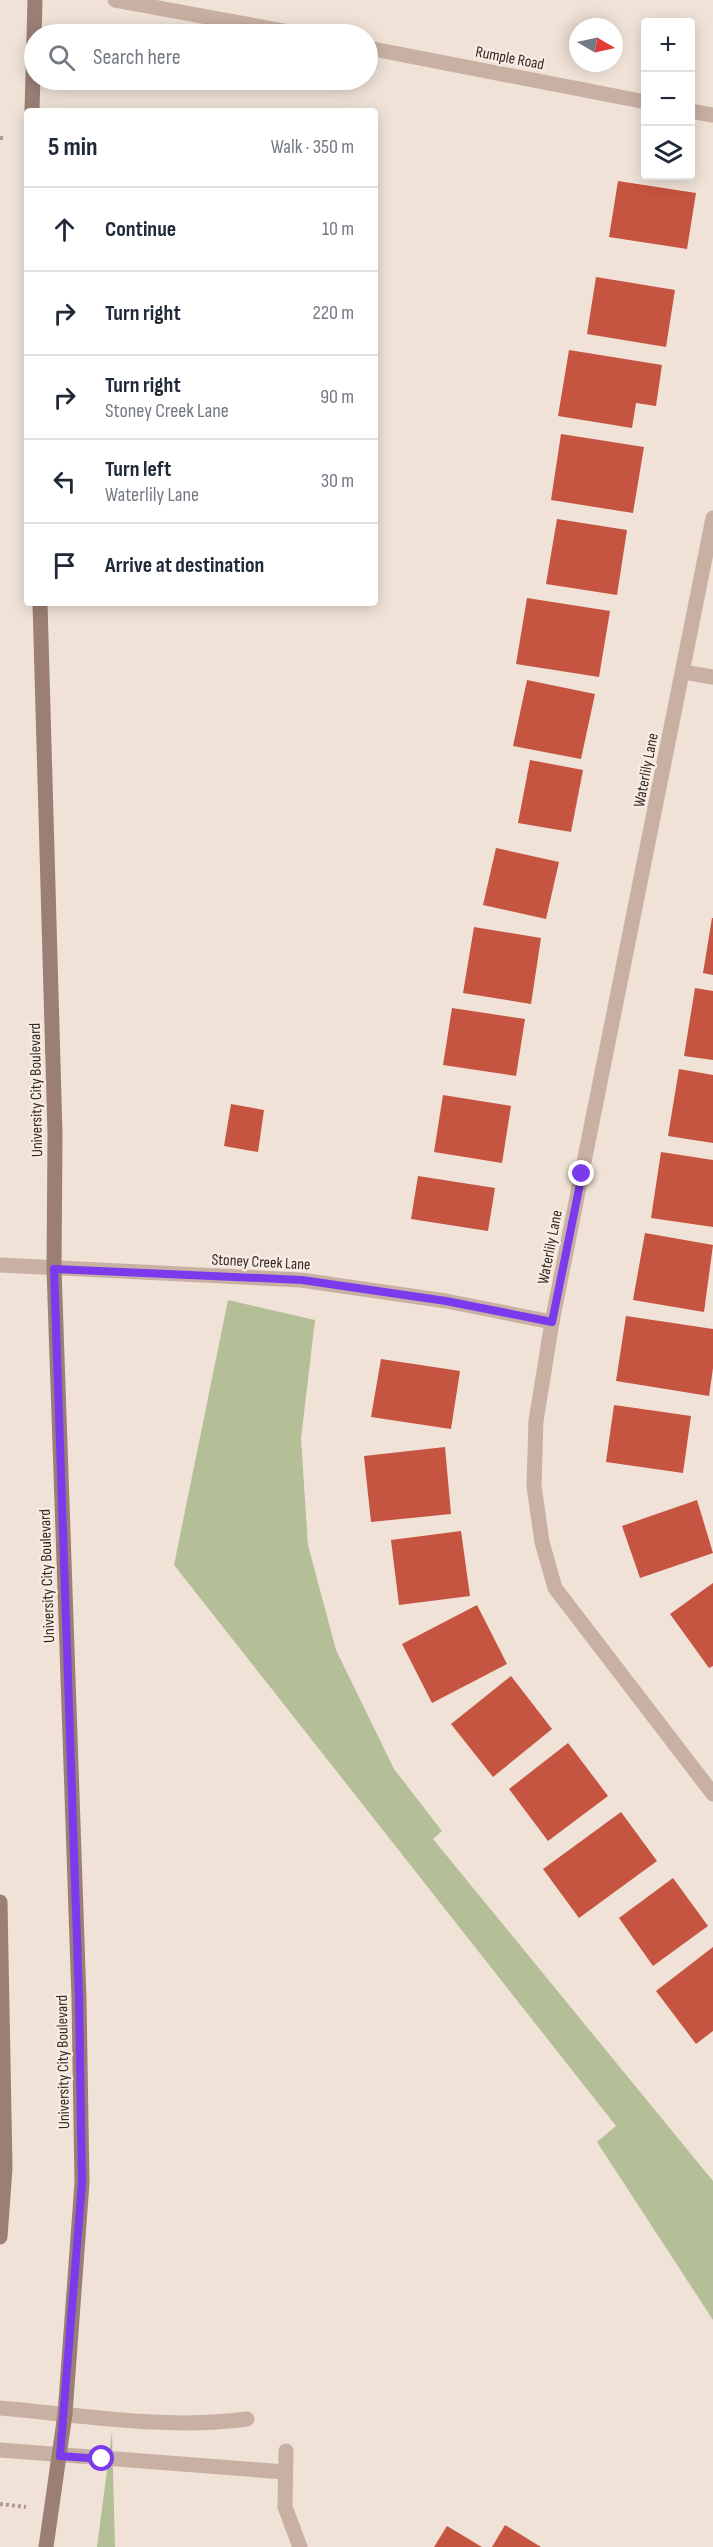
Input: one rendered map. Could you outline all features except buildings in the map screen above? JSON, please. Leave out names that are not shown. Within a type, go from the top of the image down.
[{"type":"main road","points":[[34,24],[35,0]]},
{"type":"main road","points":[[32,108],[33,90]]},
{"type":"main road","name":"University City Boulevard","points":[[40,606],[55,1134],[54,1269],[79,1999],[82,2183],[65,2414],[46,2547]]},
{"type":"main road","points":[[0,1902],[4,2168],[0,2237]]},
{"type":"street","points":[[115,0],[246,24]]},
{"type":"street","name":"Rumple Road","points":[[378,50],[641,101]]},
{"type":"street","points":[[695,112],[713,115]]},
{"type":"street","name":"Waterlily Lane","points":[[713,518],[552,1322],[536,1421],[534,1486],[542,1542],[555,1588],[713,1794]]},
{"type":"street","points":[[683,672],[713,677]]},
{"type":"street","name":"Stoney Creek Lane","points":[[0,1265],[302,1280],[446,1301],[552,1322]]},
{"type":"street","points":[[0,2408],[177,2425],[213,2424],[247,2419]]},
{"type":"street","points":[[0,2450],[285,2472]]},
{"type":"street","points":[[286,2451],[285,2507],[300,2547]]},
{"type":"path","points":[[0,2504],[27,2507]]},
{"type":"green space","points":[[228,1300],[315,1320],[301,1439],[308,1545],[336,1650],[394,1769],[442,1831],[433,1839],[713,2181],[713,2320],[597,2142],[616,2126],[174,1565]]},
{"type":"green space","points":[[112,2432],[115,2547],[97,2547]]},
{"type":"route","points":[[102,2459],[60,2456],[82,2183],[79,1999],[54,1269],[302,1280],[446,1301],[552,1322],[582,1174]]}]
